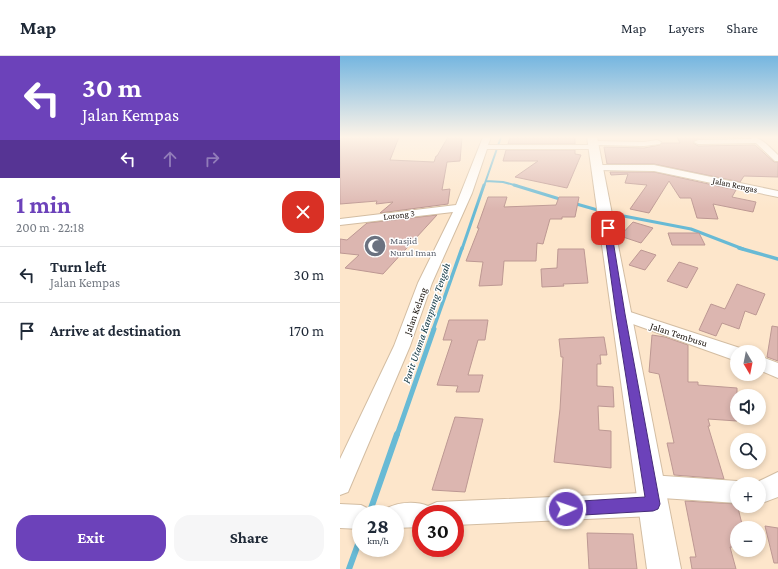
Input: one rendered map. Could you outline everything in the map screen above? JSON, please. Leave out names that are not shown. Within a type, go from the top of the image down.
[{"type":"street","name":"Jalan Kelang","points":[[340,484],[402,346],[425,283],[481,161]]},
{"type":"street","points":[[596,161],[664,569]]},
{"type":"street","name":"Jalan Rengas","points":[[597,168],[654,168],[778,194]]},
{"type":"street","name":"Lorong 3","points":[[340,222],[459,208]]},
{"type":"street","name":"Jalan Tembusu","points":[[621,314],[730,352]]},
{"type":"street","points":[[766,366],[778,371]]},
{"type":"street","points":[[766,490],[778,483]]},
{"type":"street","points":[[464,512],[652,495],[730,492]]},
{"type":"building","points":[[340,161],[460,161],[447,162],[442,190],[450,189],[448,204],[380,213],[393,202],[376,204],[377,201],[340,204]]},
{"type":"building","points":[[503,161],[578,161],[567,188],[515,177],[538,161]]},
{"type":"building","points":[[606,161],[773,161],[778,162],[778,177],[744,176],[740,182],[654,164],[607,164]]},
{"type":"building","points":[[610,172],[654,172],[736,190],[732,197],[756,202],[753,212],[713,204],[718,219],[697,218],[691,198],[680,198],[669,181],[649,213],[630,209],[647,185],[625,183],[628,174],[611,175]]},
{"type":"building","points":[[488,197],[507,197],[504,207],[556,205],[559,197],[579,197],[575,217],[550,219],[543,244],[537,243],[536,261],[504,261],[502,285],[479,286],[483,262],[466,261],[479,228],[477,228]]},
{"type":"building","name":"Masjid Nurul Iman","points":[[437,215],[383,274],[345,268],[359,255],[340,253],[340,239],[347,240],[367,223]]},
{"type":"building","points":[[633,222],[653,228],[641,243],[620,236]]},
{"type":"building","points":[[668,233],[699,233],[705,245],[672,245]]},
{"type":"building","points":[[558,249],[584,249],[588,283],[542,287],[541,269],[557,268]]},
{"type":"building","points":[[641,250],[656,255],[645,270],[629,265]]},
{"type":"building","points":[[679,262],[698,268],[687,288],[667,281]]},
{"type":"building","points":[[737,284],[765,294],[756,315],[745,311],[739,329],[722,323],[716,336],[699,330],[711,304],[725,309]]},
{"type":"building","points":[[449,320],[488,320],[485,340],[478,340],[468,375],[483,375],[479,392],[456,392],[458,386],[437,385],[452,340],[443,340]]},
{"type":"building","points":[[772,326],[778,327],[778,361],[767,357]]},
{"type":"building","points":[[652,335],[665,337],[688,345],[688,382],[698,382],[698,385],[737,388],[730,389],[730,421],[708,419],[710,426],[708,426],[724,479],[674,475],[667,443],[674,443],[659,374],[649,372]]},
{"type":"building","points":[[604,337],[607,355],[600,355],[601,364],[597,364],[597,386],[613,387],[614,407],[598,406],[599,430],[611,431],[611,468],[554,462],[560,409],[563,357],[561,357],[559,339]]},
{"type":"building","points":[[455,417],[483,419],[465,492],[432,490]]},
{"type":"building","points":[[685,501],[730,504],[730,513],[739,513],[741,521],[730,521],[730,557],[733,557],[736,569],[692,569],[690,557],[696,557]]},
{"type":"building","points":[[766,526],[778,528],[778,563],[774,563]]},
{"type":"building","points":[[587,533],[633,534],[637,569],[589,569]]},
{"type":"waterway","name":"Parit Utama Kampung Tengah","points":[[484,186],[493,161]]},
{"type":"waterway","points":[[486,181],[503,182],[518,186]]},
{"type":"waterway","name":"Parit Utama Kampung Tengah","points":[[462,249],[484,185]]},
{"type":"waterway","points":[[514,185],[563,200]]},
{"type":"waterway","points":[[573,203],[601,211]]},
{"type":"waterway","points":[[608,213],[691,229],[743,249]]},
{"type":"waterway","name":"Parit Utama Kampung Tengah","points":[[433,330],[462,248]]},
{"type":"waterway","points":[[739,248],[778,259]]},
{"type":"waterway","name":"Parit Utama Kampung Tengah","points":[[397,435],[434,329]]},
{"type":"waterway","name":"Parit Utama Kampung Tengah","points":[[372,505],[397,434]]},
{"type":"waterway","name":"Parit Utama Kampung Tengah","points":[[349,569],[353,557]]},
{"type":"place","name":"Masjid Nurul Iman","points":[[375,246]]},
{"type":"route","points":[[566,509],[653,504],[608,228]]}]
